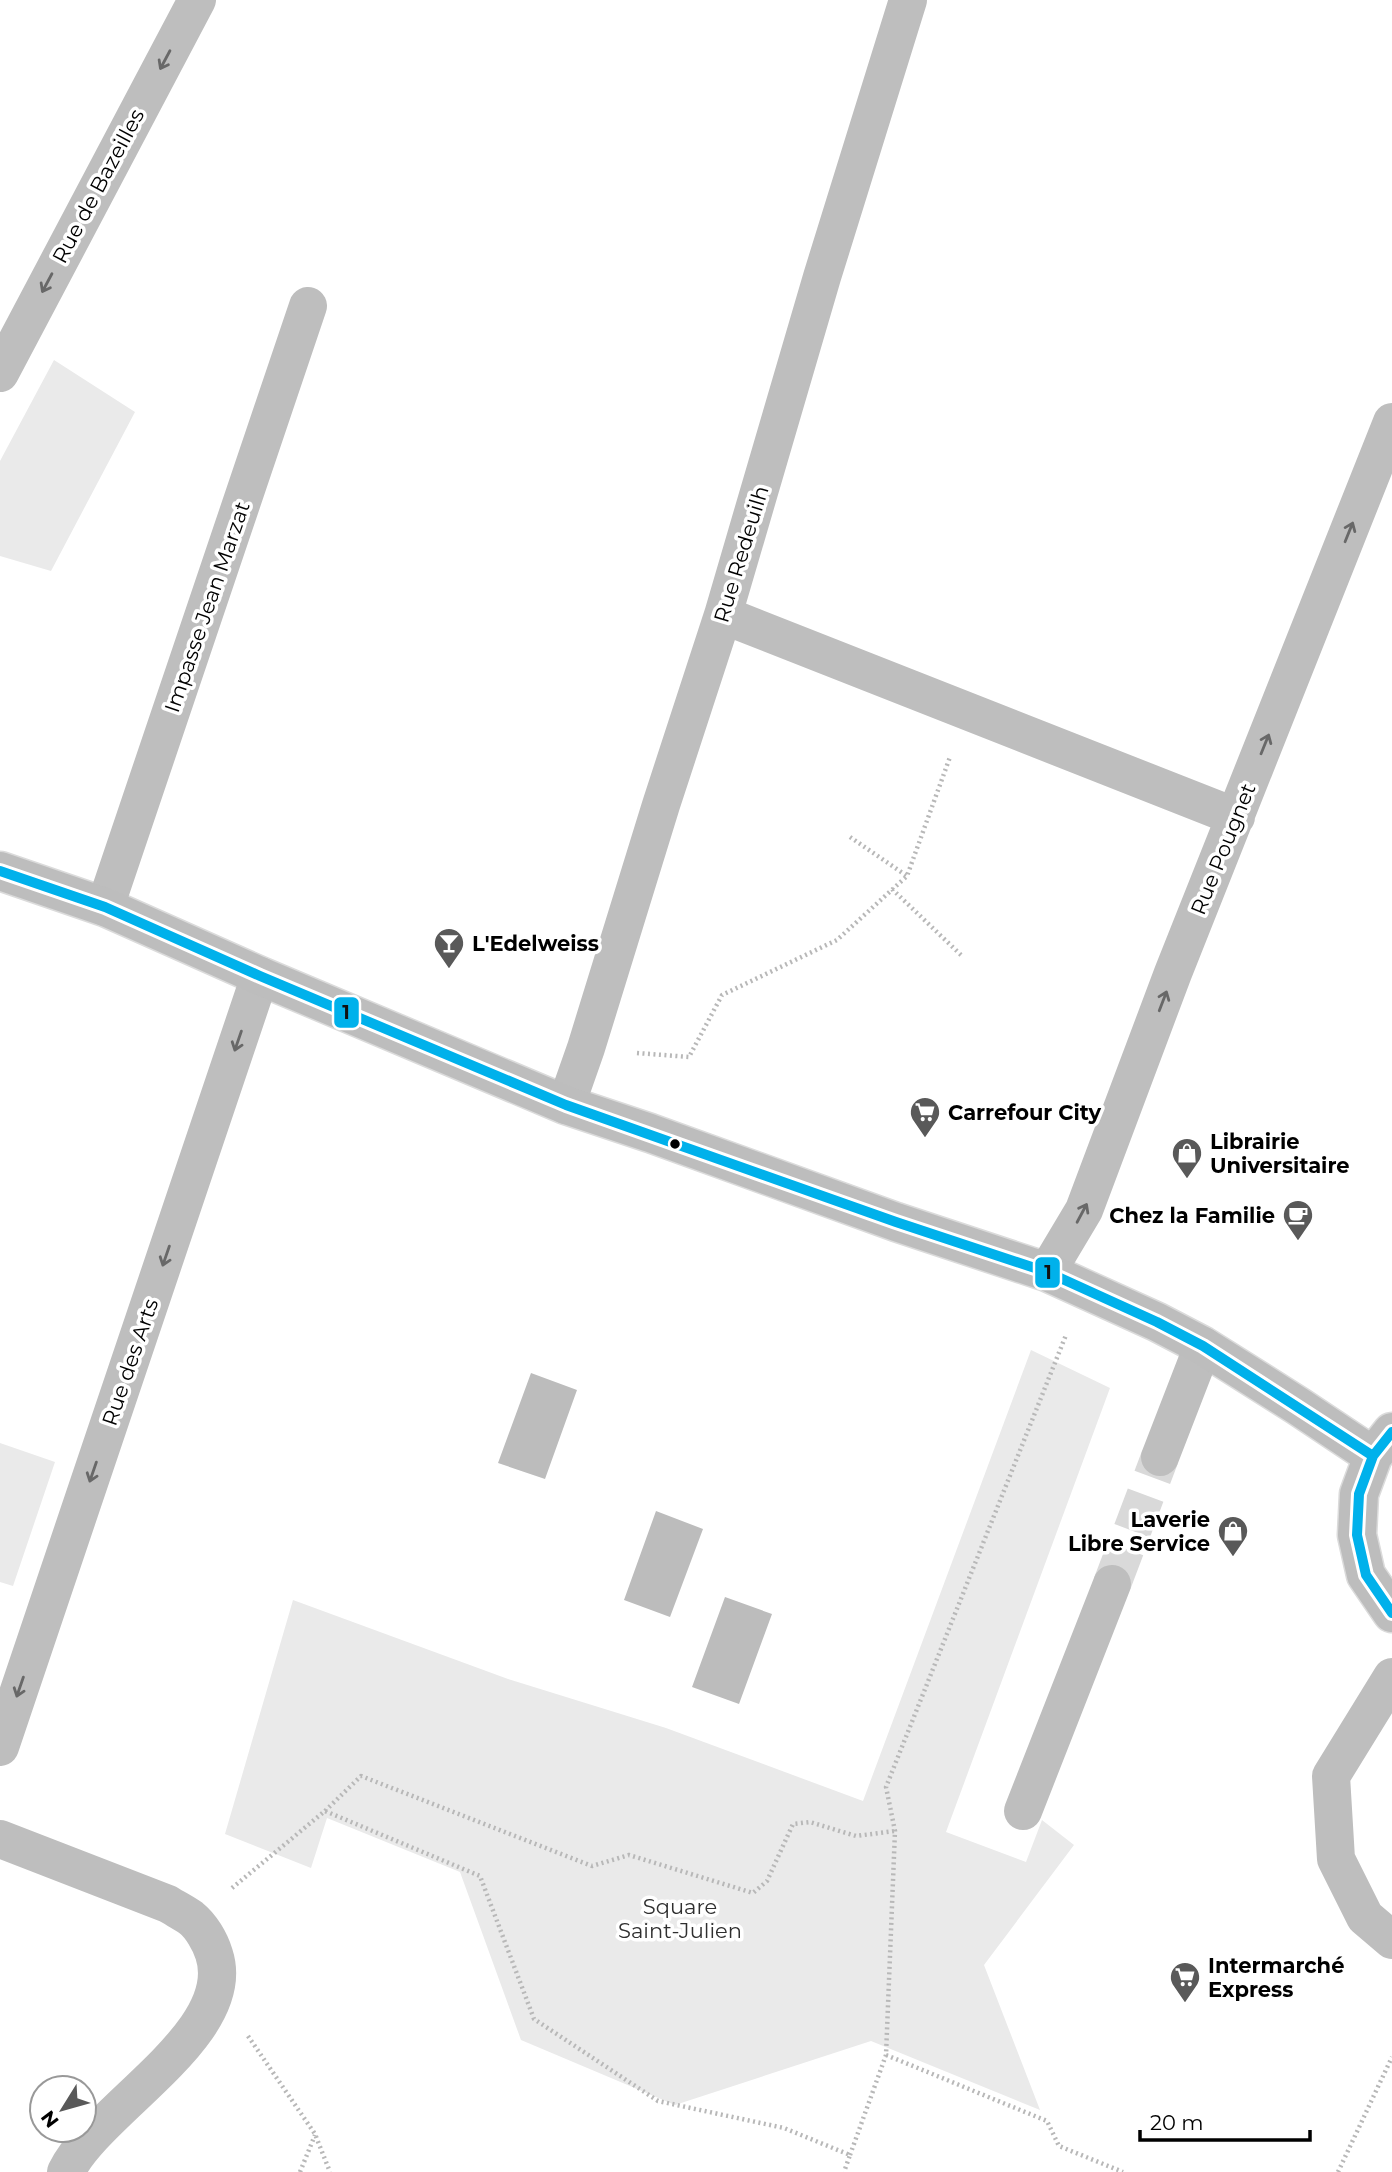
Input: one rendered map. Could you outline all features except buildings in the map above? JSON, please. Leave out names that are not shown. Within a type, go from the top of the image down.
[{"type":"main road","points":[[0,871],[105,907],[260,976],[566,1105],[896,1222],[1047,1272],[1203,1346],[1298,1406],[1382,1444],[1359,1494],[1357,1535],[1366,1575],[1392,1613]]},
{"type":"street","name":"Rue de Bazeilles","points":[[0,373],[197,0]]},
{"type":"street","name":"Rue Redeuilh","points":[[566,1105],[723,615],[822,277],[908,0]]},
{"type":"street","name":"Impasse Jean Marzat","points":[[105,907],[309,306]]},
{"type":"street","name":"Rue Pougnet","points":[[1047,1272],[1084,1210],[1173,973],[1392,422]]},
{"type":"street","points":[[723,615],[1236,817]]},
{"type":"street","name":"Rue des Arts","points":[[0,1747],[260,976]]},
{"type":"street","points":[[1160,1457],[1203,1346]]},
{"type":"street","points":[[1023,1811],[1112,1584]]},
{"type":"street","points":[[1392,1677],[1331,1776],[1336,1859],[1365,1917],[1392,1940]]},
{"type":"street","points":[[0,1839],[168,1904],[193,1920],[211,1943],[219,1968],[213,1995],[200,2023],[183,2046],[85,2145],[66,2172]]},
{"type":"path","points":[[586,1048],[689,1057],[722,995],[837,940],[907,876],[952,753]]},
{"type":"path","points":[[850,837],[907,876]]},
{"type":"path","points":[[892,889],[961,955]]},
{"type":"path","points":[[844,2172],[886,2055],[895,1831],[886,1787],[1085,1289]]},
{"type":"path","points":[[193,1920],[325,1811],[361,1776],[593,1866],[629,1855],[753,1893],[767,1881],[793,1824],[810,1822],[856,1836],[895,1831]]},
{"type":"path","points":[[325,1811],[480,1876],[534,2019],[657,2101],[784,2127],[850,2155]]},
{"type":"path","points":[[213,1995],[247,2035],[315,2134],[330,2172]]},
{"type":"path","points":[[886,2055],[1047,2121],[1059,2146],[1124,2172]]},
{"type":"path","points":[[1338,2172],[1392,2057]]},
{"type":"path","points":[[300,2172],[315,2134]]},
{"type":"green space","points":[[54,360],[135,412],[51,571],[0,556],[0,461]]},
{"type":"green space","name":"Square Saint-Julien","points":[[1031,1350],[1110,1388],[946,1832],[1026,1862],[1042,1820],[1074,1845],[984,1965],[1040,2110],[871,2041],[675,2105],[521,2040],[460,1872],[327,1818],[311,1868],[225,1834],[293,1600],[508,1679],[666,1728],[863,1801]]},
{"type":"green space","points":[[0,1443],[55,1462],[13,1586],[0,1582]]},
{"type":"shaded area","points":[[531,1373],[577,1390],[545,1479],[498,1463]]},
{"type":"shaded area","points":[[656,1511],[703,1529],[670,1617],[624,1600]]},
{"type":"shaded area","points":[[725,1597],[772,1614],[739,1704],[692,1687]]},
{"type":"tunnel","points":[[1112,1584],[1160,1457]]},
{"type":"transit line","name":"1","points":[[0,871],[105,907],[260,976],[566,1105],[896,1222],[1047,1272],[1203,1346],[1373,1456]]},
{"type":"transit line","name":"1","points":[[1392,1432],[1373,1456],[1359,1494],[1357,1535],[1366,1575],[1392,1613]]},
{"type":"place","name":"L'Edelweiss","points":[[449,970]]},
{"type":"place","name":"Carrefour City","points":[[925,1139]]},
{"type":"place","name":"Librairie Universitaire","points":[[1187,1180]]},
{"type":"place","name":"Chez la Familie","points":[[1298,1242]]},
{"type":"place","name":"Laverie Libre Service","points":[[1233,1558]]},
{"type":"place","name":"Intermarché Express","points":[[1185,2004]]}]
